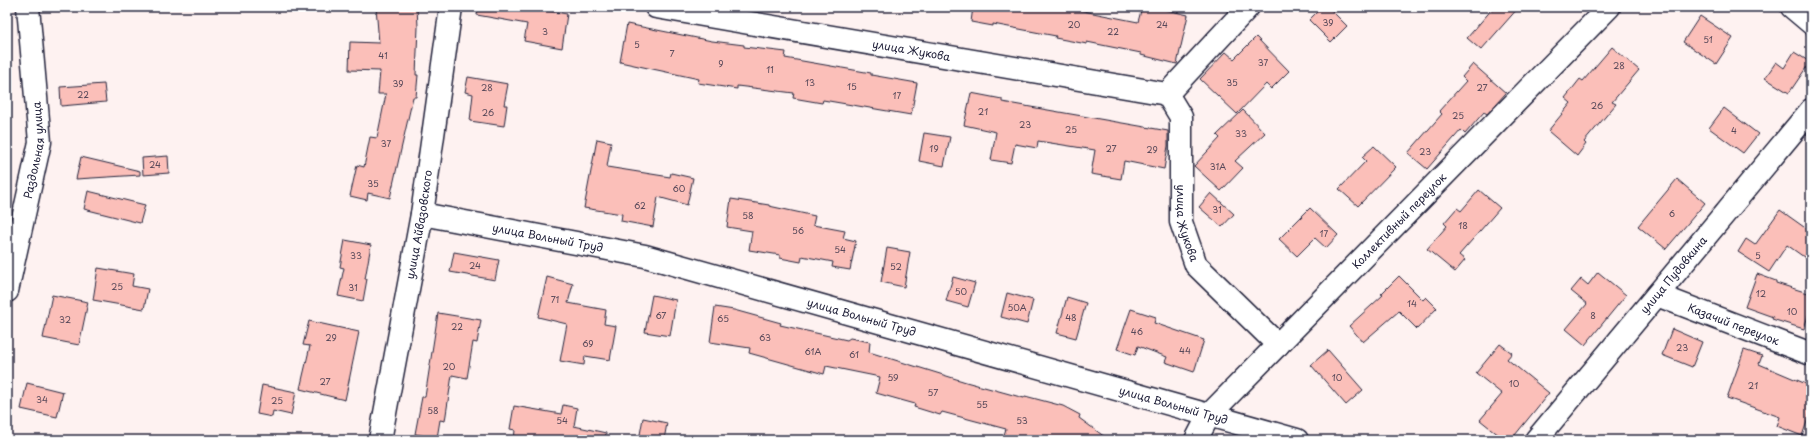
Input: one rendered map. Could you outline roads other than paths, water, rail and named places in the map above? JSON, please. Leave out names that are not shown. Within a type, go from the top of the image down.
[{"type":"street","name":"Раздольная улица","points":[[7,291],[40,142],[28,7]]},
{"type":"street","name":"улица Айвазовского","points":[[380,440],[422,214],[451,7]]},
{"type":"street","name":"улица Жукова","points":[[656,7],[1167,94],[1182,117],[1181,222],[1196,265],[1278,345]]},
{"type":"street","points":[[1167,94],[1248,7]]},
{"type":"street","name":"Коллективный переулок","points":[[1196,440],[1209,415],[1608,7]]},
{"type":"street","points":[[1792,7],[1811,23]]},
{"type":"street","name":"улица Пудовкина","points":[[1536,440],[1811,110]]},
{"type":"street","name":"улица Вольный Труд","points":[[422,214],[645,256],[1297,440]]},
{"type":"street","name":"Казачий переулок","points":[[1657,295],[1811,354]]}]
